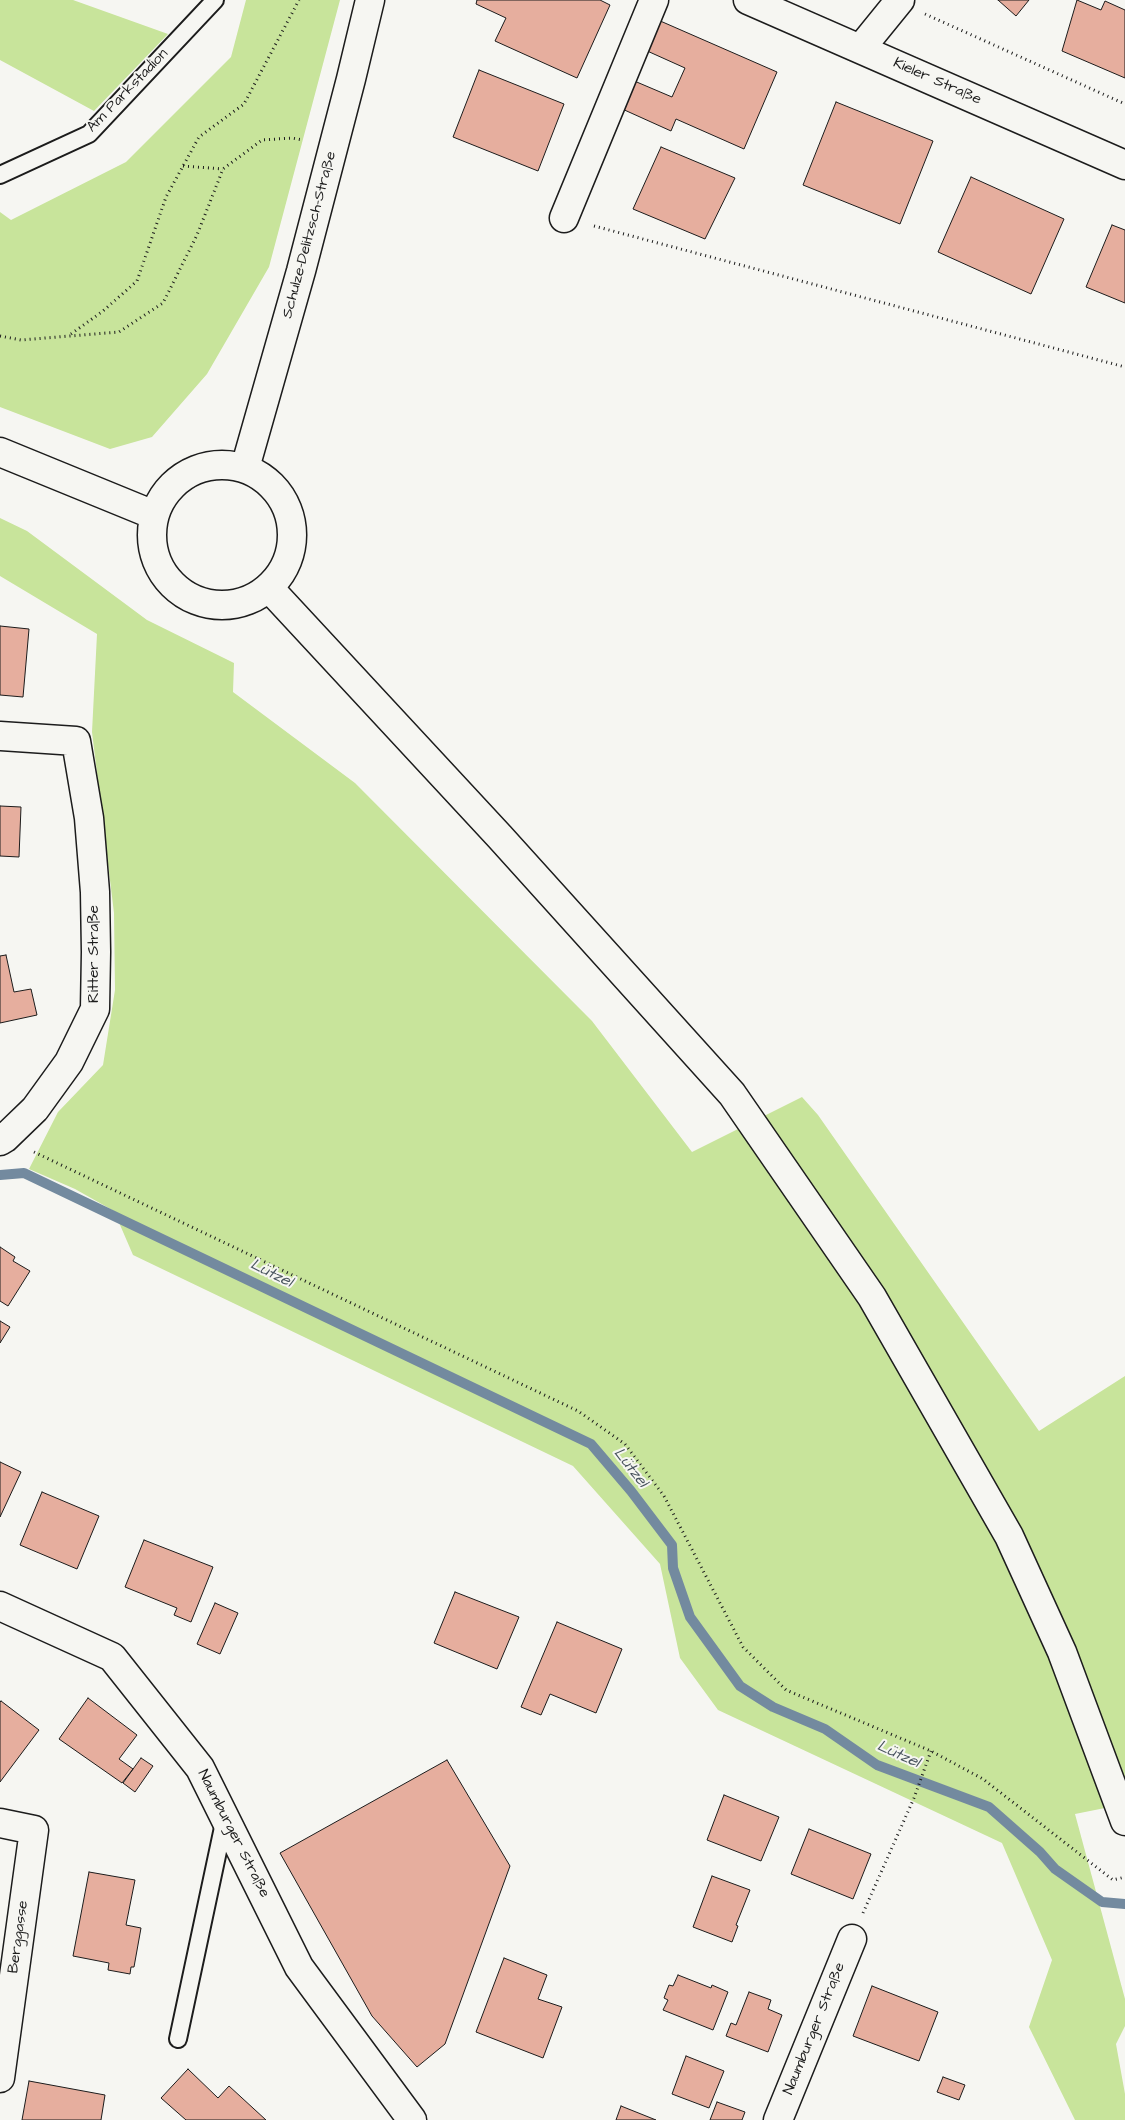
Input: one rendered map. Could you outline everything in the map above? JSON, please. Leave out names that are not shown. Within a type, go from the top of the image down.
[{"type":"main road","name":"Schulze-Delitzsch-Straße","points":[[245,468],[301,271],[370,0]]},
{"type":"main road","points":[[564,218],[654,0]]},
{"type":"main road","name":"Kieler Straße","points":[[748,0],[1125,165]]},
{"type":"main road","points":[[861,48],[899,1]]},
{"type":"main road","points":[[0,452],[154,515]]},
{"type":"main road","points":[[223,464],[245,468],[267,480],[283,498],[292,521],[292,546],[284,569],[269,588],[250,600],[228,605],[205,604],[184,594],[167,579],[156,559],[151,538],[154,515],[164,494],[180,478],[200,468],[223,464]]},
{"type":"main road","points":[[269,588],[500,836],[732,1094],[872,1297],[1009,1536],[1062,1652],[1124,1818]]},
{"type":"main road","name":"Ritter Straße","points":[[0,736],[76,741],[89,818],[95,892],[95,1009],[69,1062],[35,1109],[3,1140]]},
{"type":"main road","name":"Naumburger Straße","points":[[0,1606],[112,1657],[200,1768],[299,1967],[412,2120]]},
{"type":"main road","name":"Berggasse","points":[[0,1822],[34,1830],[0,2078]]},
{"type":"main road","name":"Naumburger Straße","points":[[778,2120],[852,1938]]},
{"type":"lane","name":"Am Parkstadion","points":[[0,175],[89,134],[215,0]]},
{"type":"lane","points":[[178,2039],[225,1818]]},
{"type":"path","points":[[70,334],[103,311],[137,281],[166,197],[199,137],[244,104],[299,0]]},
{"type":"path","points":[[899,1],[1125,104]]},
{"type":"path","points":[[0,336],[20,340],[70,334],[119,332],[163,303],[197,235],[223,169],[262,140],[292,138],[333,146]]},
{"type":"path","points":[[183,166],[223,169]]},
{"type":"path","points":[[564,218],[1125,367]]},
{"type":"path","points":[[3,1140],[578,1411],[625,1444],[664,1496],[743,1647],[786,1690],[931,1751],[982,1780],[1112,1880],[1125,1877]]},
{"type":"path","points":[[852,1938],[914,1798],[931,1751]]},
{"type":"green space","points":[[0,0],[73,0],[168,34],[94,111],[0,60]]},
{"type":"green space","points":[[246,0],[340,0],[269,267],[207,374],[152,437],[110,449],[0,407],[0,212],[11,220],[126,162],[231,57]]},
{"type":"green space","points":[[0,518],[27,531],[147,620],[234,663],[233,692],[355,783],[592,1021],[692,1152],[802,1097],[818,1115],[1039,1431],[1125,1376],[1125,1804],[1075,1814],[1125,1999],[1125,2026],[1116,2044],[1125,2094],[1125,2120],[1075,2120],[1029,2027],[1052,1960],[1002,1843],[718,1710],[680,1658],[660,1564],[573,1466],[133,1255],[114,1211],[75,1189],[29,1169],[58,1112],[103,1065],[115,990],[114,913],[92,732],[97,634],[0,576]]},
{"type":"building","points":[[477,0],[600,0],[610,5],[577,78],[495,41],[506,18],[476,4]]},
{"type":"building","points":[[998,0],[1029,0],[1016,16]]},
{"type":"building","points":[[1077,0],[1101,10],[1105,1],[1125,10],[1125,78],[1062,51]]},
{"type":"building","points":[[658,20],[777,72],[744,149],[676,119],[671,131],[620,108],[632,80],[672,97],[685,68],[645,50]]},
{"type":"building","points":[[479,70],[564,104],[538,171],[453,137]]},
{"type":"building","points":[[836,102],[933,141],[900,224],[803,185]]},
{"type":"building","points":[[661,147],[735,178],[705,239],[633,209]]},
{"type":"building","points":[[971,177],[1064,219],[1031,294],[938,252]]},
{"type":"building","points":[[1112,225],[1125,230],[1125,303],[1086,287]]},
{"type":"building","points":[[0,626],[29,629],[23,697],[0,695]]},
{"type":"building","points":[[0,806],[21,807],[19,857],[0,856]]},
{"type":"building","points":[[6,955],[14,992],[31,989],[37,1015],[0,1023],[0,956]]},
{"type":"building","points":[[0,1247],[15,1257],[13,1261],[30,1271],[8,1306],[0,1301]]},
{"type":"building","points":[[0,1321],[10,1327],[0,1343]]},
{"type":"building","points":[[0,1462],[21,1472],[0,1517]]},
{"type":"building","points":[[42,1492],[99,1516],[77,1569],[20,1545]]},
{"type":"building","points":[[144,1540],[213,1567],[191,1622],[174,1615],[177,1608],[125,1587]]},
{"type":"building","points":[[455,1592],[519,1617],[497,1669],[434,1643]]},
{"type":"building","points":[[215,1603],[238,1613],[220,1654],[197,1644]]},
{"type":"building","points":[[557,1622],[622,1649],[596,1713],[550,1694],[541,1715],[521,1707]]},
{"type":"building","points":[[88,1698],[137,1735],[119,1759],[133,1769],[122,1783],[59,1739]]},
{"type":"building","points":[[0,1702],[39,1730],[0,1782]]},
{"type":"building","points":[[141,1758],[153,1766],[135,1792],[123,1783]]},
{"type":"building","points":[[447,1760],[510,1866],[445,2044],[417,2067],[372,2016],[280,1853]]},
{"type":"building","points":[[724,1795],[779,1817],[761,1861],[707,1840]]},
{"type":"building","points":[[809,1829],[871,1854],[853,1899],[791,1874]]},
{"type":"building","points":[[89,1872],[135,1880],[126,1925],[141,1928],[134,1967],[131,1967],[130,1974],[108,1970],[109,1963],[73,1956]]},
{"type":"building","points":[[712,1876],[750,1890],[736,1925],[738,1926],[732,1942],[693,1927]]},
{"type":"building","points":[[504,1958],[547,1975],[538,1999],[562,2007],[543,2058],[476,2032]]},
{"type":"building","points":[[678,1975],[711,1988],[712,1985],[728,1992],[713,2030],[663,2010],[668,2000],[664,1998],[669,1985],[673,1986]]},
{"type":"building","points":[[872,1986],[938,2012],[919,2061],[853,2036]]},
{"type":"building","points":[[749,1992],[771,2000],[768,2009],[782,2015],[768,2052],[726,2036],[731,2023],[736,2025]]},
{"type":"building","points":[[686,2056],[724,2071],[709,2108],[672,2094]]},
{"type":"building","points":[[188,2069],[218,2098],[229,2086],[266,2120],[186,2120],[161,2098]]},
{"type":"building","points":[[943,2077],[965,2085],[959,2100],[937,2092]]},
{"type":"building","points":[[29,2081],[105,2095],[101,2120],[22,2120]]},
{"type":"building","points":[[717,2102],[745,2112],[742,2120],[710,2120]]},
{"type":"building","points":[[621,2106],[656,2120],[616,2120]]},
{"type":"waterway","name":"Lützel","points":[[0,1175],[24,1173],[591,1444],[631,1491],[672,1545],[673,1568],[690,1617],[740,1686],[773,1707],[825,1729],[877,1765],[989,1807],[1040,1852],[1055,1869],[1102,1902],[1125,1904]]}]
